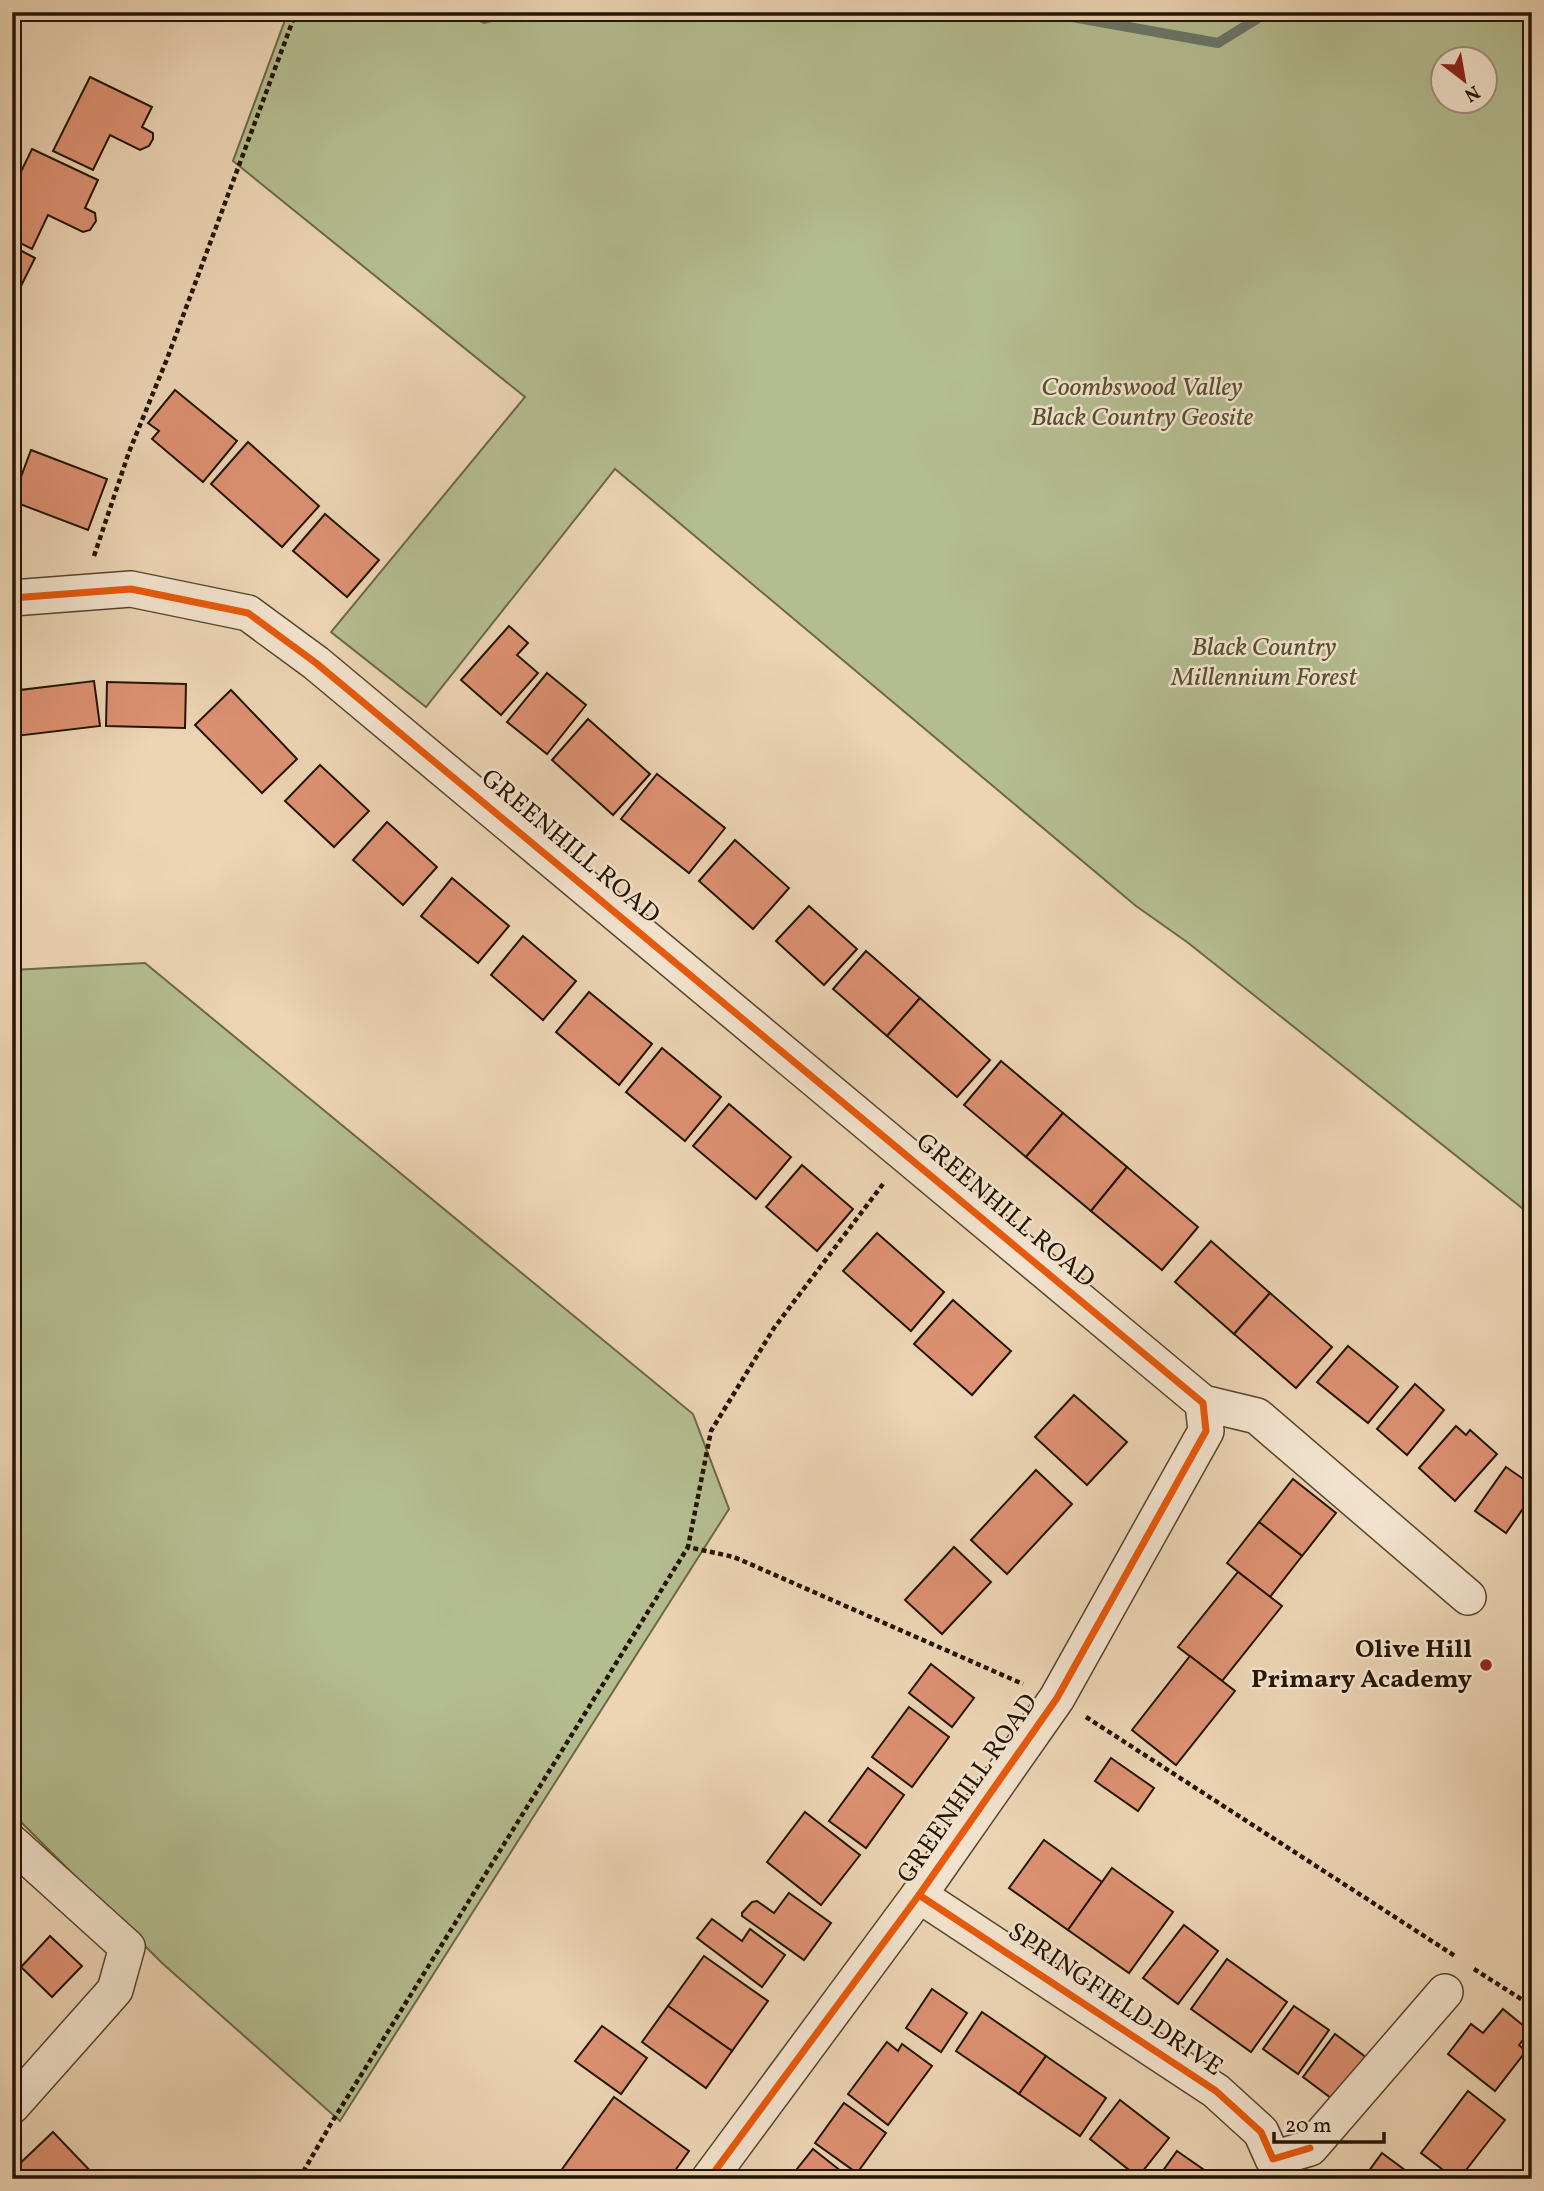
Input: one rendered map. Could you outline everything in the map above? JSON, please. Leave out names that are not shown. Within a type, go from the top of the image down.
[{"type":"street","name":"GREENHILL ROAD","points":[[12,598],[131,589],[248,614],[316,663],[1203,1403],[1206,1431],[1056,1698],[919,1895],[709,2179]]},
{"type":"street","points":[[1203,1403],[1257,1416],[1468,1597]]},
{"type":"street","points":[[12,1843],[127,1947],[115,1990],[12,2106]]},
{"type":"street","name":"SPRINGFIELD DRIVE","points":[[919,1895],[1216,2091],[1261,2132],[1271,2169],[1310,2148],[1445,1992]]},
{"type":"path","points":[[80,593],[129,452],[167,359],[296,12]]},
{"type":"path","points":[[299,2179],[339,2110],[688,1547],[711,1431],[774,1328],[905,1155]]},
{"type":"path","points":[[688,1547],[734,1557],[1056,1698],[1532,2006]]},
{"type":"green space","name":"Black Country Millennium Forest","points":[[288,12],[462,12],[484,23],[525,12],[1532,12],[1532,1216],[1187,942],[1136,906],[615,469],[426,707],[331,632],[525,397],[233,161]]},
{"type":"green space","points":[[145,963],[693,1414],[729,1509],[340,2121],[162,1963],[12,1813],[12,970]]},
{"type":"building","points":[[90,77],[152,107],[142,127],[153,133],[149,146],[140,150],[110,135],[93,170],[53,151]]},
{"type":"building","points":[[32,149],[98,180],[85,208],[95,213],[96,221],[90,230],[83,232],[48,215],[32,249],[12,239],[12,190]]},
{"type":"building","points":[[12,246],[35,258],[14,300],[12,299]]},
{"type":"building","points":[[175,390],[237,441],[203,482],[152,439],[159,431],[148,423]]},
{"type":"building","points":[[248,442],[319,506],[282,547],[211,484]]},
{"type":"building","points":[[31,450],[107,479],[88,530],[12,501]]},
{"type":"building","points":[[325,514],[379,560],[347,597],[293,551]]},
{"type":"building","points":[[509,626],[528,643],[517,655],[538,673],[501,715],[461,680]]},
{"type":"building","points":[[547,673],[586,705],[547,754],[507,722]]},
{"type":"building","points":[[94,681],[100,726],[16,736],[12,691]]},
{"type":"building","points":[[107,682],[186,684],[185,728],[106,726]]},
{"type":"building","points":[[231,690],[297,759],[262,793],[195,725]]},
{"type":"building","points":[[588,719],[650,774],[613,815],[552,760]]},
{"type":"building","points":[[320,765],[369,811],[334,847],[285,801]]},
{"type":"building","points":[[657,774],[725,828],[689,873],[621,819]]},
{"type":"building","points":[[387,822],[437,867],[403,905],[353,860]]},
{"type":"building","points":[[735,840],[789,888],[753,929],[699,881]]},
{"type":"building","points":[[452,878],[509,926],[478,963],[421,916]]},
{"type":"building","points":[[809,906],[857,949],[824,985],[776,941]]},
{"type":"building","points":[[523,936],[576,981],[543,1020],[491,975]]},
{"type":"building","points":[[866,951],[920,998],[887,1036],[833,989]]},
{"type":"building","points":[[589,992],[652,1044],[619,1085],[556,1032]]},
{"type":"building","points":[[920,998],[990,1060],[957,1097],[887,1036]]},
{"type":"building","points":[[662,1048],[721,1097],[685,1141],[626,1092]]},
{"type":"building","points":[[1001,1061],[1063,1113],[1026,1157],[964,1105]]},
{"type":"building","points":[[729,1104],[791,1157],[756,1199],[693,1146]]},
{"type":"building","points":[[1063,1113],[1127,1167],[1091,1211],[1026,1157]]},
{"type":"building","points":[[802,1165],[853,1209],[817,1251],[766,1207]]},
{"type":"building","points":[[1127,1167],[1198,1227],[1162,1270],[1091,1211]]},
{"type":"building","points":[[877,1233],[944,1292],[911,1331],[843,1271]]},
{"type":"building","points":[[1211,1241],[1270,1293],[1234,1334],[1175,1282]]},
{"type":"building","points":[[1270,1293],[1332,1347],[1296,1388],[1234,1334]]},
{"type":"building","points":[[953,1300],[1011,1351],[972,1395],[914,1344]]},
{"type":"building","points":[[1348,1346],[1398,1387],[1368,1423],[1317,1382]]},
{"type":"building","points":[[1415,1384],[1444,1410],[1407,1455],[1377,1429]]},
{"type":"building","points":[[1074,1395],[1127,1442],[1087,1485],[1035,1437]]},
{"type":"building","points":[[1456,1426],[1466,1435],[1470,1430],[1497,1454],[1455,1501],[1419,1468]]},
{"type":"building","points":[[1506,1467],[1532,1485],[1532,1496],[1506,1533],[1475,1511]]},
{"type":"building","points":[[1036,1470],[1072,1504],[1007,1574],[971,1540]]},
{"type":"building","points":[[1293,1479],[1336,1513],[1302,1556],[1259,1522]]},
{"type":"building","points":[[1259,1522],[1302,1556],[1270,1597],[1227,1563]]},
{"type":"building","points":[[954,1547],[991,1582],[942,1634],[905,1600]]},
{"type":"building","points":[[1238,1572],[1282,1606],[1222,1681],[1178,1647]]},
{"type":"building","points":[[1190,1656],[1235,1691],[1176,1765],[1132,1730]]},
{"type":"building","points":[[931,1664],[974,1698],[952,1727],[909,1693]]},
{"type":"building","points":[[909,1707],[949,1737],[912,1787],[872,1757]]},
{"type":"building","points":[[1111,1758],[1154,1788],[1138,1811],[1095,1781]]},
{"type":"building","points":[[868,1768],[904,1795],[866,1848],[829,1821]]},
{"type":"building","points":[[805,1812],[860,1855],[821,1905],[767,1862]]},
{"type":"building","points":[[1044,1840],[1102,1882],[1068,1930],[1009,1888]]},
{"type":"building","points":[[1112,1868],[1173,1912],[1129,1973],[1068,1930]]},
{"type":"building","points":[[789,1893],[831,1923],[804,1960],[742,1916],[752,1902],[757,1901],[774,1913]]},
{"type":"building","points":[[712,1919],[742,1941],[750,1929],[785,1955],[762,1987],[697,1938]]},
{"type":"building","points":[[1184,1925],[1218,1951],[1178,2004],[1143,1978]]},
{"type":"building","points":[[50,1936],[82,1966],[52,1997],[21,1967]]},
{"type":"building","points":[[704,1956],[768,2001],[732,2051],[668,2006]]},
{"type":"building","points":[[1227,1959],[1287,2002],[1251,2052],[1191,2009]]},
{"type":"building","points":[[932,1989],[967,2013],[941,2052],[906,2028]]},
{"type":"building","points":[[668,2006],[732,2051],[706,2088],[642,2042]]},
{"type":"building","points":[[1294,2006],[1329,2030],[1298,2074],[1263,2049]]},
{"type":"building","points":[[1503,2009],[1530,2031],[1519,2045],[1526,2051],[1495,2091],[1448,2054],[1471,2024],[1483,2033]]},
{"type":"building","points":[[982,2012],[1046,2056],[1019,2094],[956,2051]]},
{"type":"building","points":[[602,2026],[647,2058],[621,2094],[575,2061]]},
{"type":"building","points":[[1335,2034],[1367,2058],[1335,2101],[1303,2077]]},
{"type":"building","points":[[887,2042],[898,2051],[902,2044],[932,2066],[888,2125],[848,2094]]},
{"type":"building","points":[[1046,2056],[1106,2098],[1080,2136],[1019,2094]]},
{"type":"building","points":[[1468,2091],[1505,2120],[1459,2179],[1455,2179],[1421,2153]]},
{"type":"building","points":[[614,2097],[689,2151],[669,2179],[555,2179]]},
{"type":"building","points":[[1120,2100],[1169,2138],[1138,2177],[1090,2139]]},
{"type":"building","points":[[844,2103],[886,2133],[857,2173],[815,2143]]},
{"type":"building","points":[[53,2132],[98,2179],[12,2179],[12,2171]]},
{"type":"building","points":[[813,2149],[851,2179],[789,2179]]},
{"type":"building","points":[[1177,2151],[1210,2174],[1206,2179],[1157,2179]]},
{"type":"building","points":[[1382,2153],[1417,2179],[1363,2179]]},
{"type":"waterway","points":[[1061,15],[1218,43],[1268,12]]},
{"type":"cycle path","points":[[12,598],[131,589],[248,613],[316,663],[1203,1403],[1206,1431],[1057,1698],[919,1895],[709,2179]]},
{"type":"cycle path","points":[[919,1895],[1216,2091],[1261,2132],[1273,2159],[1310,2148]]},
{"type":"place","name":"Olive Hill Primary Academy","points":[[1486,1665]]},
{"type":"park label","name":"Coombswood Valley Black Country Geosite","points":[[1142,403]]}]
